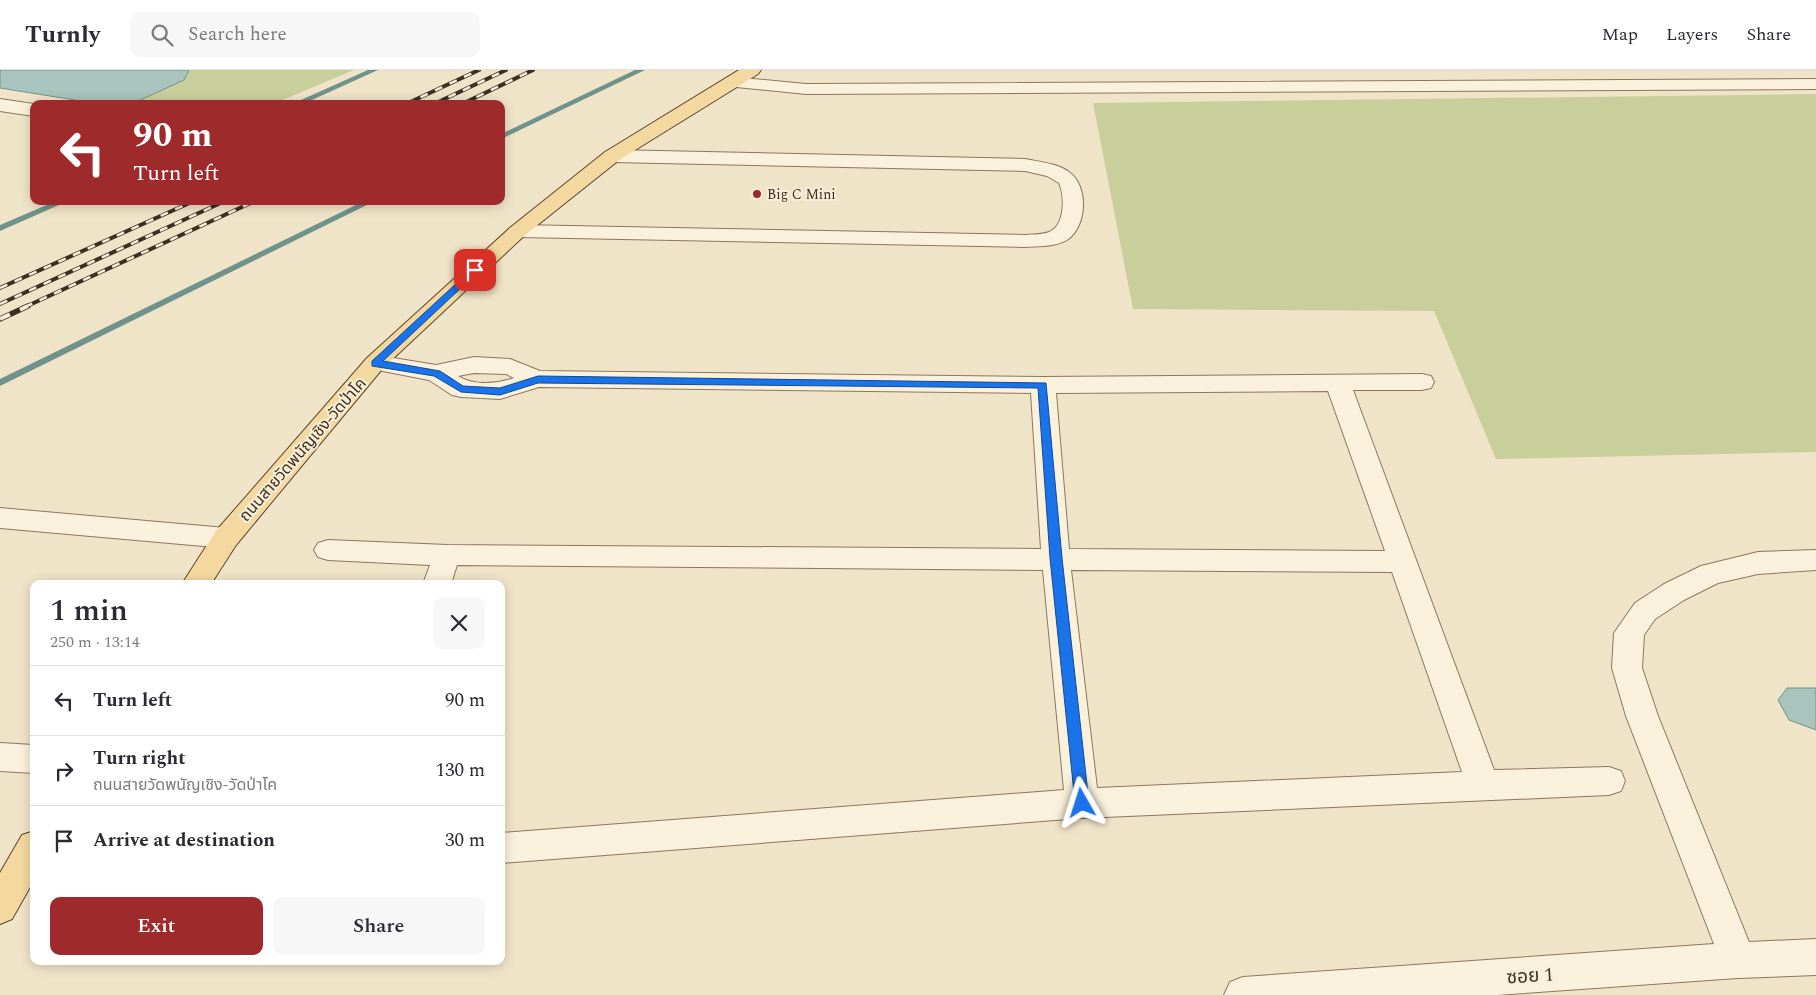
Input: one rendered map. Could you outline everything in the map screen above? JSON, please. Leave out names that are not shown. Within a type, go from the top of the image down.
[{"type":"main road","name":"ถนนสายวัดพนัญเชิง-วัดป่าโค","points":[[199,580],[226,538],[375,363],[518,231],[612,156],[752,70]]},
{"type":"main road","points":[[0,907],[30,853]]},
{"type":"street","points":[[732,82],[806,89],[1595,78],[1816,84]]},
{"type":"street","points":[[0,105],[30,109]]},
{"type":"street","points":[[518,231],[1025,241],[1058,237],[1070,224],[1073,200],[1069,182],[1057,172],[1025,165],[612,156]]},
{"type":"street","points":[[375,363],[436,373],[461,389],[500,391],[538,379],[1043,385],[1422,382]]},
{"type":"street","points":[[1338,384],[1483,785]]},
{"type":"street","points":[[1043,385],[1056,558],[1082,803]]},
{"type":"street","points":[[0,518],[226,538]]},
{"type":"street","points":[[328,550],[447,555],[1402,562]]},
{"type":"street","points":[[438,580],[447,555]]},
{"type":"street","points":[[1738,960],[1642,716],[1627,668],[1629,633],[1645,611],[1674,592],[1712,574],[1758,563],[1816,560]]},
{"type":"street","points":[[0,757],[30,759]]},
{"type":"street","points":[[505,848],[1082,803],[1609,781]]},
{"type":"street","name":"ซอย 1","points":[[1243,995],[1738,960],[1816,957]]},
{"type":"green space","points":[[189,70],[354,70],[283,100],[140,100],[184,80]]},
{"type":"green space","points":[[1816,94],[1816,452],[1496,459],[1434,311],[1133,309],[1093,103]]},
{"type":"water","points":[[0,70],[189,70],[184,80],[140,100],[75,100],[0,88]]},
{"type":"water","points":[[1787,688],[1816,688],[1816,730],[1789,720],[1778,700]]},
{"type":"waterway","points":[[305,100],[374,70]]},
{"type":"waterway","points":[[505,135],[641,70]]},
{"type":"waterway","points":[[0,228],[55,205]]},
{"type":"waterway","points":[[0,383],[363,205]]},
{"type":"railway","points":[[415,100],[479,70]]},
{"type":"railway","points":[[442,100],[506,70]]},
{"type":"railway","points":[[470,100],[533,70]]},
{"type":"railway","points":[[0,288],[185,205]]},
{"type":"railway","points":[[0,304],[216,205]]},
{"type":"railway","points":[[25,307],[246,205]]},
{"type":"railway","points":[[0,319],[28,306]]},
{"type":"place","name":"Big C Mini","points":[[757,194]]},
{"type":"route","points":[[475,270],[375,363],[436,373],[461,389],[500,391],[538,379],[1043,385],[1056,558],[1082,803]]}]
